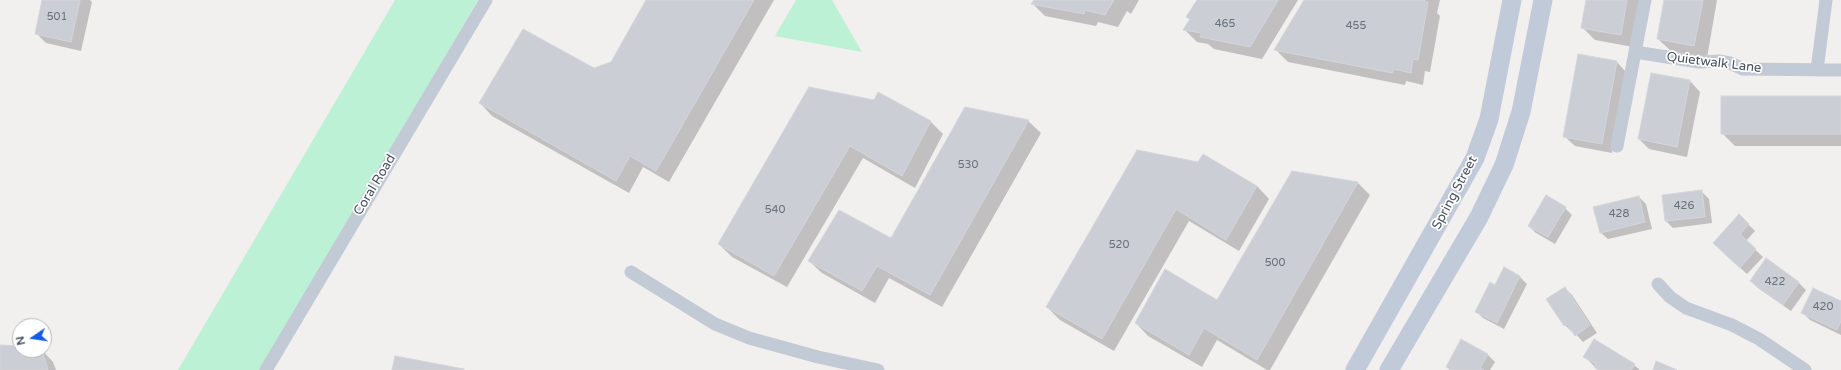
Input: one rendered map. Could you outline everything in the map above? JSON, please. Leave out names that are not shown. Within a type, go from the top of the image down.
[{"type":"main road","name":"Spring Street","points":[[1355,370],[1475,158],[1488,119],[1512,0]]},
{"type":"main road","points":[[1390,370],[1475,224],[1504,165],[1521,112],[1543,0]]},
{"type":"street","name":"Coral Road","points":[[266,370],[486,0]]},
{"type":"street","points":[[1617,146],[1645,0]]},
{"type":"street","points":[[1817,70],[1826,0]]},
{"type":"street","name":"Quietwalk Lane","points":[[1635,52],[1699,62],[1725,62],[1743,70],[1841,70]]},
{"type":"street","points":[[631,272],[715,324],[749,338],[818,357],[878,370]]},
{"type":"street","points":[[1658,284],[1670,297],[1686,308],[1732,325],[1759,339],[1805,370]]},
{"type":"green space","points":[[395,0],[478,0],[261,370],[178,370]]},
{"type":"green space","points":[[796,0],[832,0],[862,52],[775,36]]},
{"type":"building","points":[[42,0],[80,0],[71,42],[35,34]]},
{"type":"building","points":[[646,0],[754,0],[656,171],[630,156],[616,181],[479,103],[523,29],[594,68],[611,62]]},
{"type":"building","points":[[1034,0],[1114,0],[1105,15],[1085,10],[1084,14],[1031,4]]},
{"type":"building","points":[[1197,0],[1278,0],[1250,47],[1200,37],[1202,33],[1183,30],[1190,19],[1186,17]]},
{"type":"building","points":[[1304,0],[1425,0],[1425,2],[1428,2],[1418,60],[1413,59],[1411,73],[1394,69],[1392,73],[1274,50]]},
{"type":"building","points":[[1586,0],[1627,0],[1621,35],[1581,28]]},
{"type":"building","points":[[1664,0],[1703,0],[1694,46],[1657,39]]},
{"type":"building","points":[[1578,54],[1617,61],[1602,144],[1563,137]]},
{"type":"building","points":[[1651,73],[1690,80],[1677,147],[1638,139]]},
{"type":"building","points":[[809,87],[874,100],[878,92],[931,121],[902,176],[850,146],[774,276],[718,244]]},
{"type":"building","points":[[1721,96],[1841,96],[1841,134],[1721,134]]},
{"type":"building","points":[[965,107],[1029,120],[930,295],[877,266],[862,291],[808,261],[839,210],[891,238]]},
{"type":"building","points":[[1137,150],[1198,162],[1203,154],[1257,186],[1226,240],[1176,209],[1102,339],[1046,307]]},
{"type":"building","points":[[1292,171],[1358,182],[1257,360],[1204,328],[1189,355],[1135,323],[1165,269],[1217,300]]},
{"type":"building","points":[[1702,190],[1705,217],[1665,221],[1662,195]]},
{"type":"building","points":[[1546,195],[1566,207],[1548,237],[1528,226]]},
{"type":"building","points":[[1639,196],[1645,222],[1600,233],[1593,207]]},
{"type":"building","points":[[1739,214],[1749,224],[1740,234],[1756,249],[1740,268],[1713,243]]},
{"type":"building","points":[[1766,258],[1799,282],[1783,305],[1750,281]]},
{"type":"building","points":[[1504,267],[1520,276],[1497,323],[1475,312],[1490,282],[1495,285]]},
{"type":"building","points":[[1565,287],[1590,325],[1575,336],[1567,324],[1564,326],[1546,299]]},
{"type":"building","points":[[1813,288],[1841,301],[1841,321],[1837,330],[1801,313]]},
{"type":"building","points":[[1461,339],[1488,354],[1480,368],[1484,370],[1451,370],[1446,367]]},
{"type":"building","points":[[1594,339],[1635,364],[1631,370],[1598,370],[1594,367],[1596,364],[1583,357]]},
{"type":"building","points":[[0,345],[12,346],[12,358],[44,358],[48,370],[0,370]]},
{"type":"building","points":[[395,356],[464,369],[464,370],[392,370]]},
{"type":"building","points":[[1656,361],[1677,370],[1653,370]]}]
